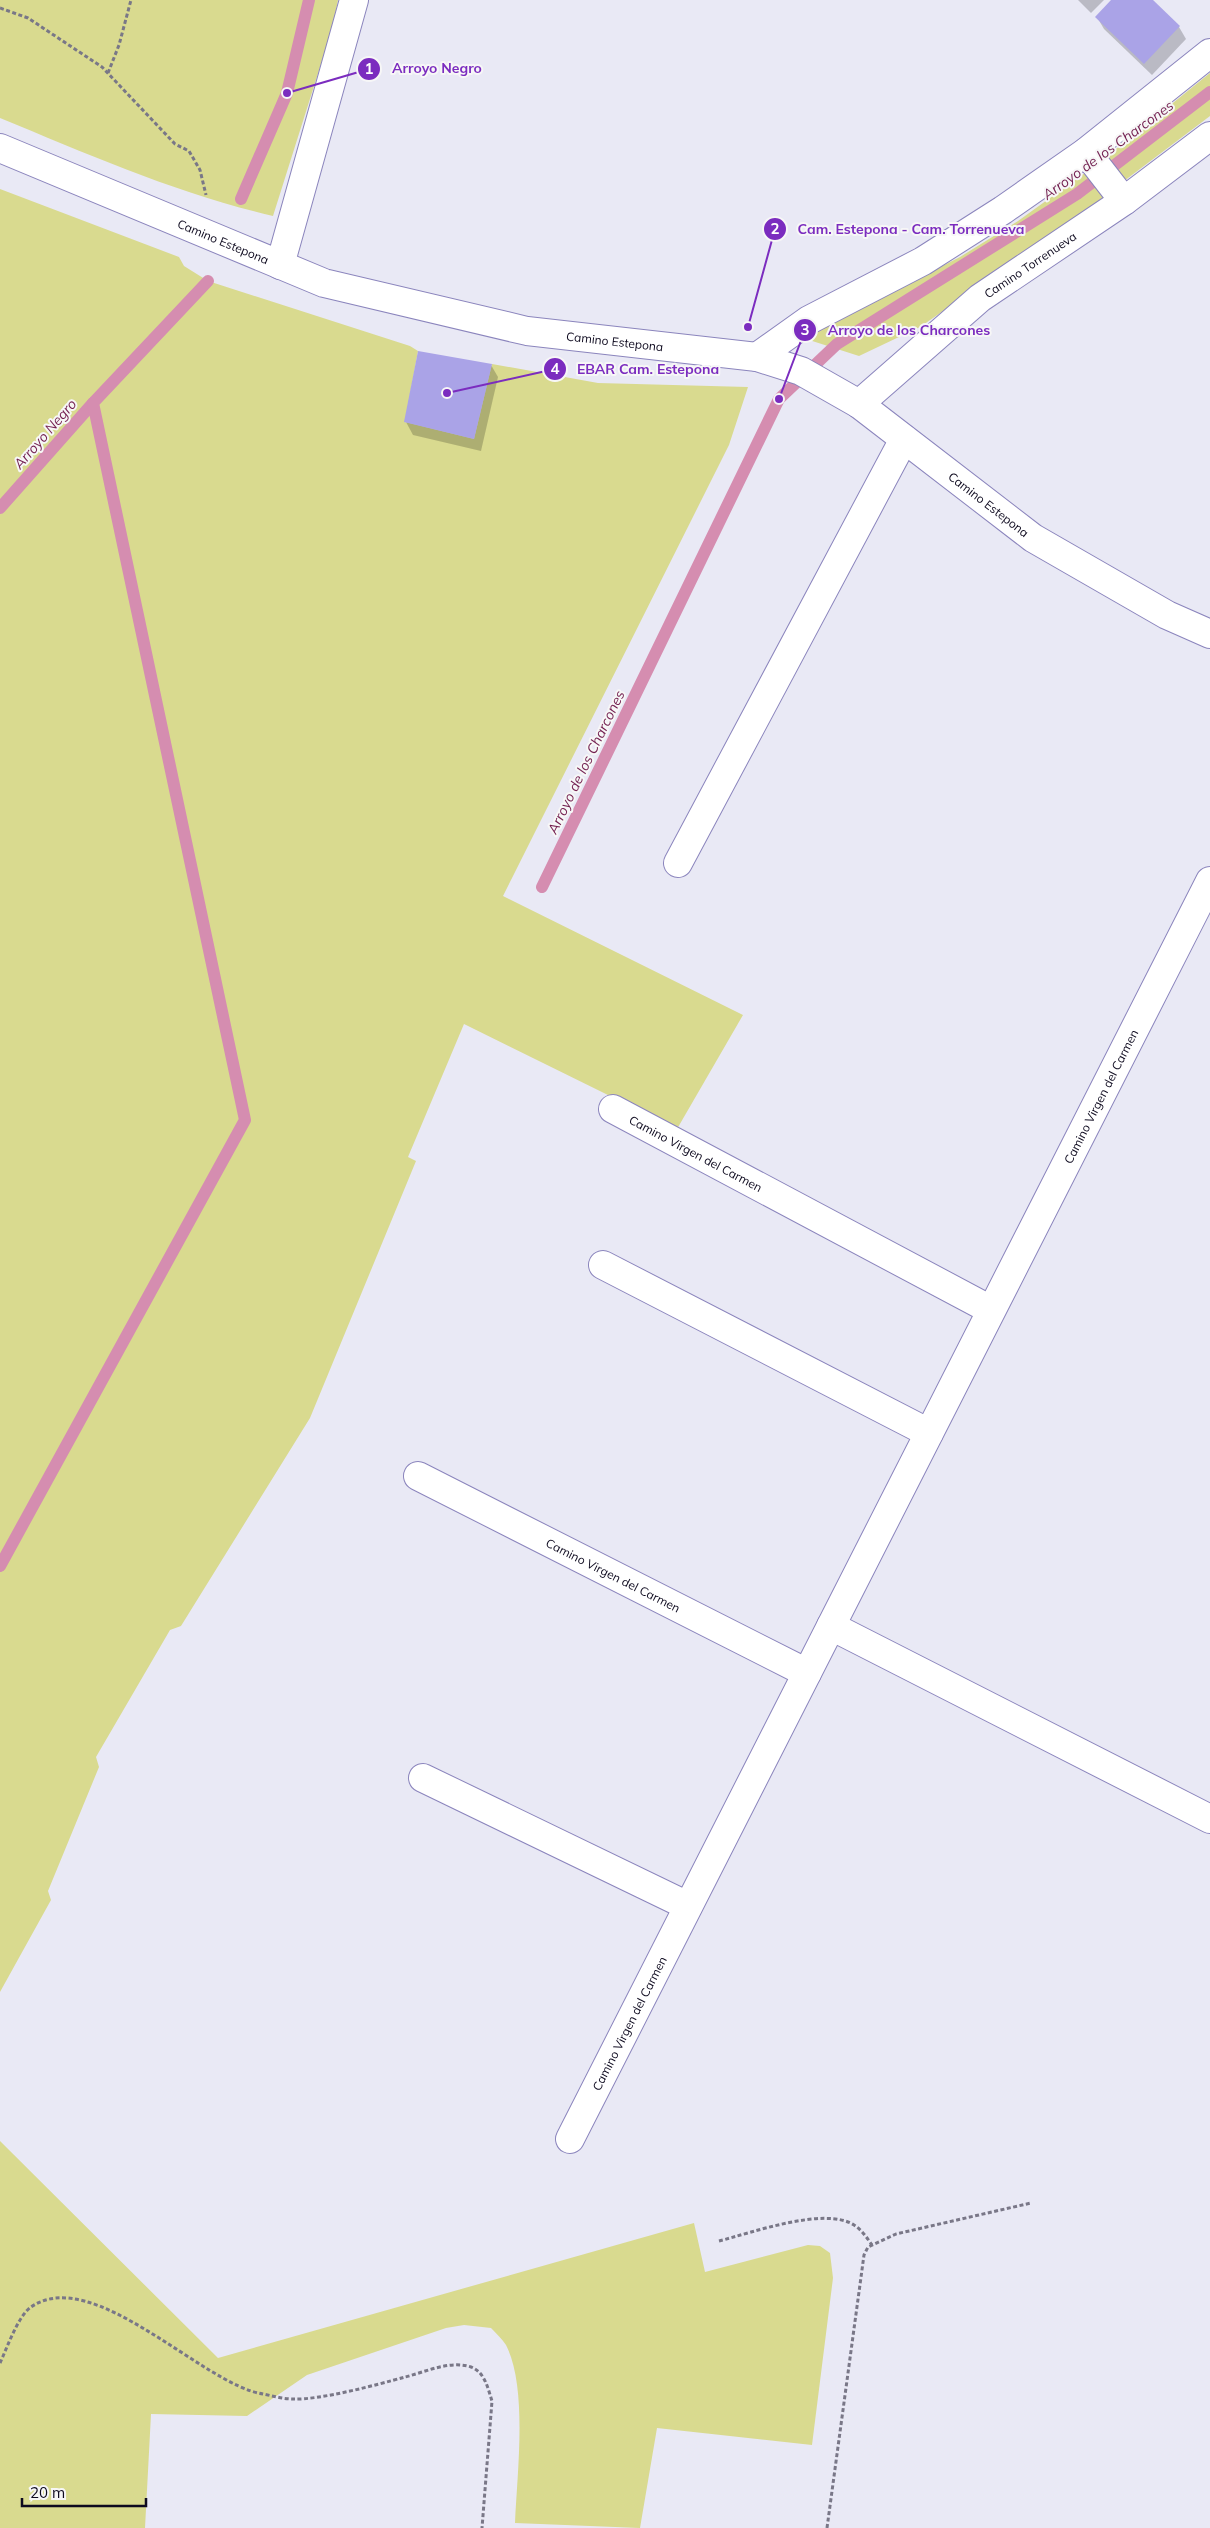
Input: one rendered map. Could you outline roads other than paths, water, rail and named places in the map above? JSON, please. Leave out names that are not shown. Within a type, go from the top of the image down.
[{"type":"street","points":[[280,265],[354,0]]},
{"type":"street","points":[[766,359],[809,320],[923,261],[1003,210],[1091,158],[1210,53]]},
{"type":"street","name":"Camino Torrenueva","points":[[859,404],[980,298],[1118,194],[1210,136]]},
{"type":"street","name":"Camino Estepona","points":[[0,148],[324,283],[527,331],[766,359],[825,382],[859,404],[1033,538],[1167,615],[1210,634]]},
{"type":"street","points":[[1091,158],[1118,194]]},
{"type":"street","points":[[678,863],[904,439]]},
{"type":"street","name":"Camino Virgen del Carmen","points":[[570,2139],[1210,881]]},
{"type":"street","name":"Camino Virgen del Carmen","points":[[613,1109],[992,1310]]},
{"type":"street","points":[[603,1265],[929,1433]]},
{"type":"street","name":"Camino Virgen del Carmen","points":[[418,1476],[807,1673]]},
{"type":"street","points":[[831,1626],[1210,1819]]},
{"type":"street","points":[[423,1778],[688,1906]]},
{"type":"waterway","name":"Arroyo Negro","points":[[241,199],[287,93],[309,0]]},
{"type":"waterway","name":"Arroyo de los Charcones","points":[[542,887],[779,399],[837,344],[1077,194],[1210,92]]},
{"type":"waterway","points":[[0,1566],[245,1120],[93,403],[208,281]]},
{"type":"waterway","name":"Arroyo Negro","points":[[0,508],[93,403]]},
{"type":"place","name":"Arroyo Negro","points":[[287,93]]},
{"type":"place","name":"Cam. Estepona - Cam. Torrenueva","points":[[748,327]]},
{"type":"place","name":"EBAR Cam. Estepona","points":[[447,393]]},
{"type":"place","name":"Arroyo de los Charcones","points":[[779,399]]}]
